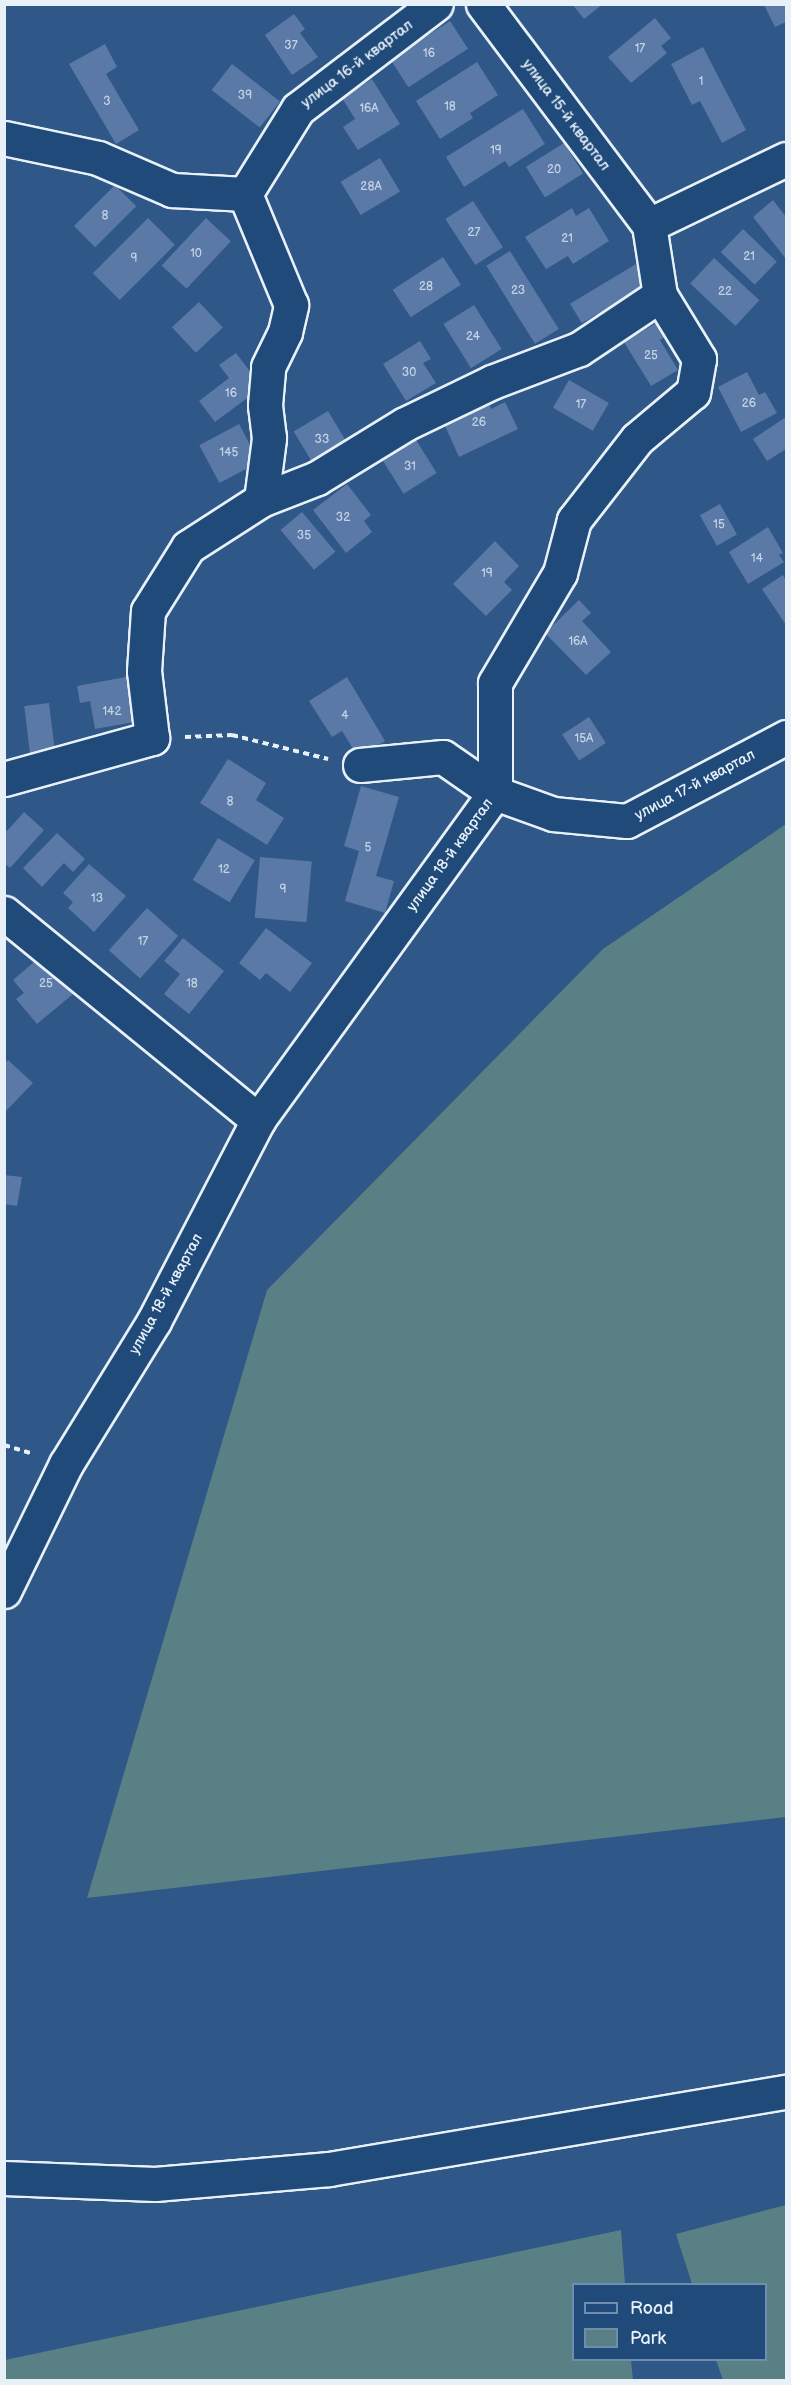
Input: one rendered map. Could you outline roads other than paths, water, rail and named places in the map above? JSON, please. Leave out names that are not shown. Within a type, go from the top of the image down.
[{"type":"street","name":"улица 16-й квартал","points":[[245,194],[298,109],[436,4]]},
{"type":"street","name":"улица 15-й квартал","points":[[483,4],[649,225]]},
{"type":"street","points":[[4,138],[98,158],[172,190],[245,194],[291,306],[285,332],[268,367],[265,405],[269,438],[261,500]]},
{"type":"street","points":[[495,793],[495,683],[560,573],[574,520],[637,439],[693,392],[699,359],[660,295],[649,225],[786,159]]},
{"type":"street","points":[[4,779],[152,738],[144,671],[148,611],[188,547],[261,500],[317,478],[405,424],[492,382],[579,349],[660,295]]},
{"type":"street","name":"улица 17-й квартал","points":[[495,793],[553,813],[627,821],[786,737]]},
{"type":"street","name":"улица 18-й квартал","points":[[4,1591],[66,1464],[154,1321],[258,1120],[495,793],[443,758],[360,765]]},
{"type":"street","points":[[4,913],[258,1120]]},
{"type":"street","points":[[4,2178],[155,2184],[329,2169],[786,2092]]}]
